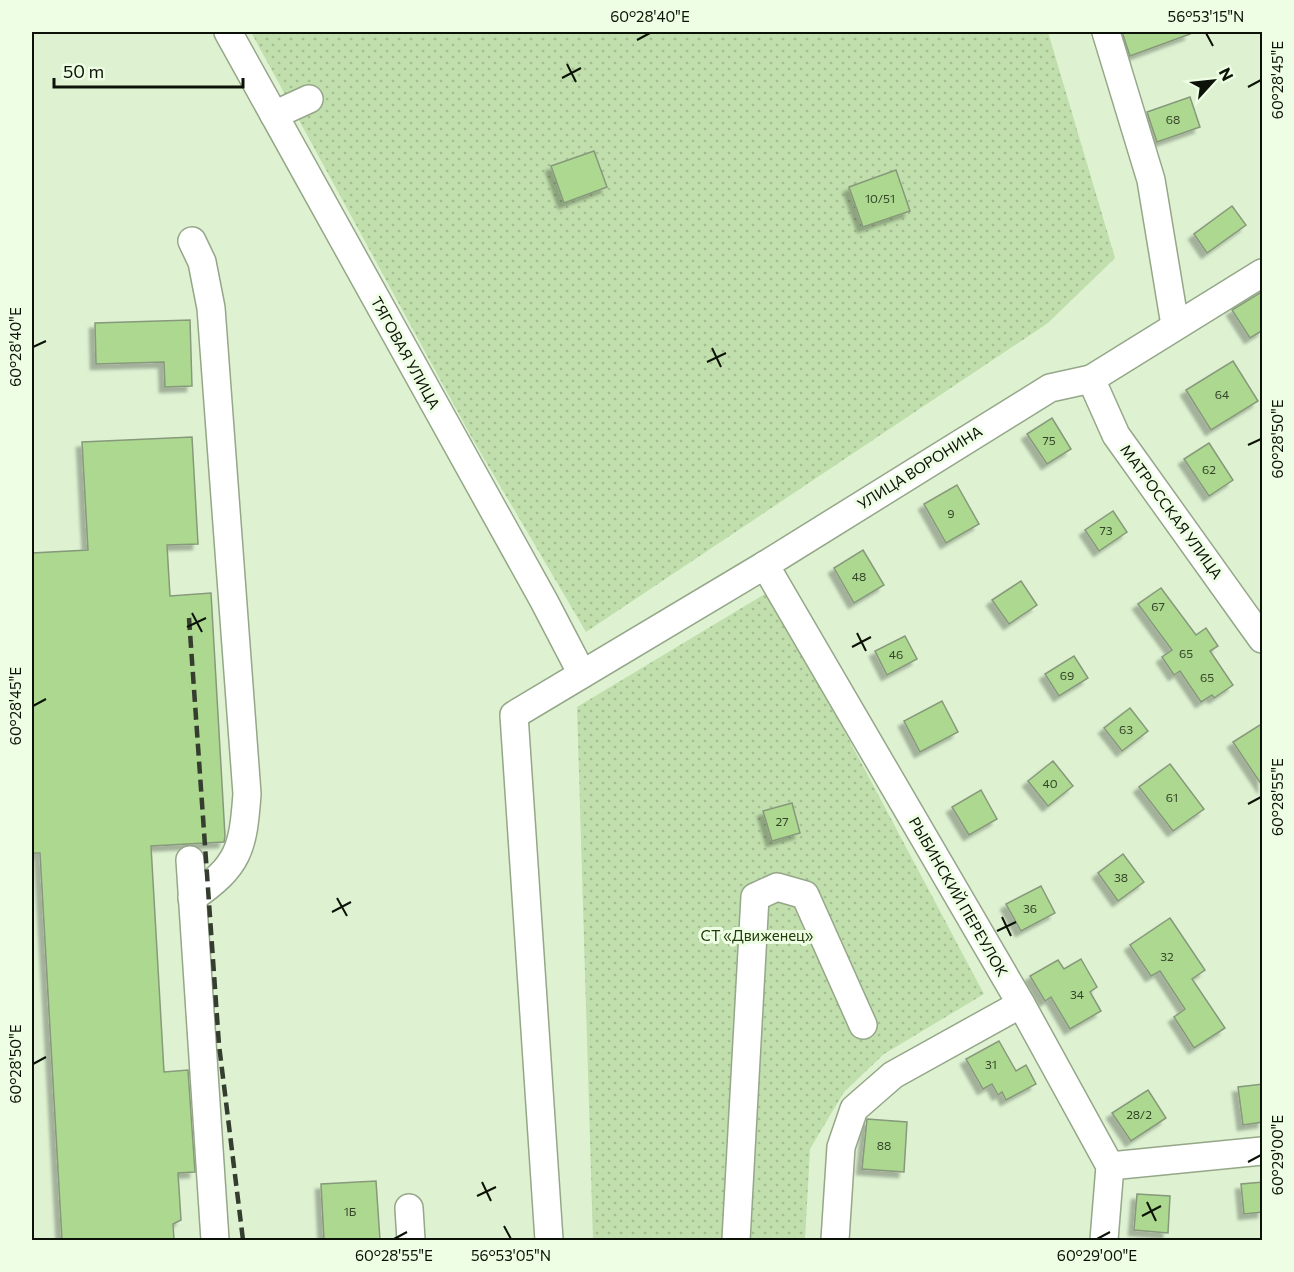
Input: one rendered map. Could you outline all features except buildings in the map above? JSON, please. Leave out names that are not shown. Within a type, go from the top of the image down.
[{"type":"street","name":"ТЯГОВАЯ УЛИЦА","points":[[228,32],[544,601],[582,674]]},
{"type":"street","points":[[1106,32],[1152,180],[1175,325]]},
{"type":"street","points":[[274,115],[309,99]]},
{"type":"street","points":[[192,241],[202,262],[211,308],[247,794],[244,828],[237,855],[226,873],[192,898]]},
{"type":"street","name":"УЛИЦА ВОРОНИНА","points":[[549,1240],[514,716],[765,565],[1050,388],[1091,379],[1175,325],[1263,273]]},
{"type":"street","name":"МАТРОССКАЯ УЛИЦА","points":[[1091,379],[1116,435],[1263,639]]},
{"type":"street","name":"РЫБИНСКИЙ ПЕРЕУЛОК","points":[[765,565],[1021,1004],[1110,1166]]},
{"type":"street","points":[[190,860],[215,1240]]},
{"type":"street","points":[[736,1240],[755,897],[777,887],[805,895],[863,1025]]},
{"type":"street","points":[[835,1240],[841,1147],[854,1109],[893,1075],[1021,1004]]},
{"type":"street","points":[[1104,1240],[1110,1166],[1263,1151]]},
{"type":"street","points":[[409,1208],[411,1240]]},
{"type":"green space","points":[[251,32],[1048,32],[1115,258],[1048,323],[586,632],[472,438]]},
{"type":"green space","name":"СТ «Движенец»","points":[[770,591],[984,994],[884,1054],[844,1092],[810,1149],[805,1240],[593,1240],[577,707]]},
{"type":"railway","points":[[189,618],[219,1045],[243,1240]]}]
